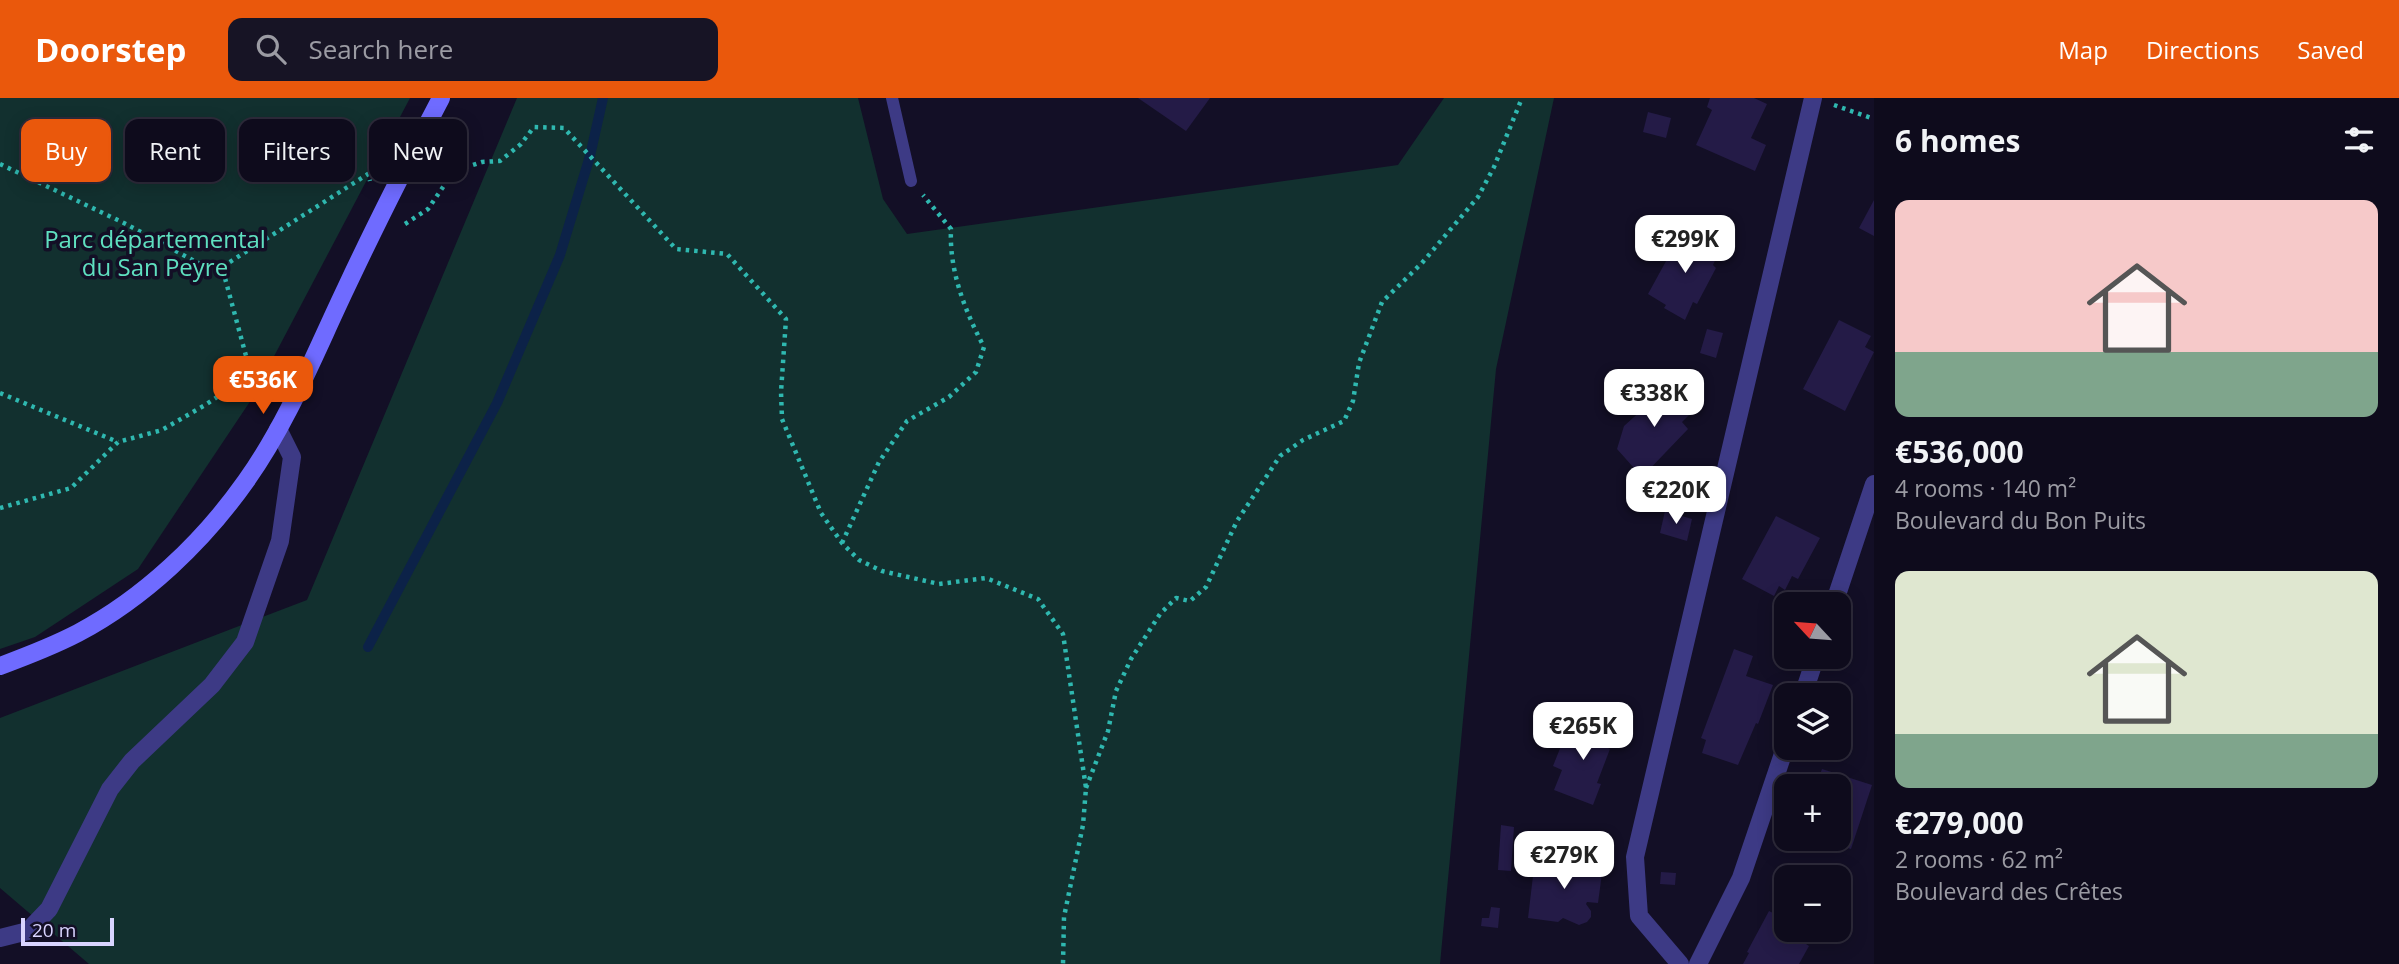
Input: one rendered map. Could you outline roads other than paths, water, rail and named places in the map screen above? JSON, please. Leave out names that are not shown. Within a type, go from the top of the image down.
[{"type":"main road","points":[[0,666],[46,649],[80,632],[172,567],[247,481],[278,429],[378,219],[440,98]]},
{"type":"street","points":[[1680,964],[1639,916],[1635,857],[1813,99]]},
{"type":"street","points":[[0,938],[27,931],[48,909],[110,789],[132,761],[212,685],[245,642],[279,541],[292,457],[278,429]]},
{"type":"street","points":[[1838,592],[1874,484]]},
{"type":"street","points":[[1698,964],[1741,878],[1781,760]]},
{"type":"lane","points":[[892,98],[911,181]]},
{"type":"waterway","points":[[368,647],[497,403],[560,255],[590,156],[603,98]]},
{"type":"park label","name":"Parc départemental du San Peyre","points":[[155,252]]}]
